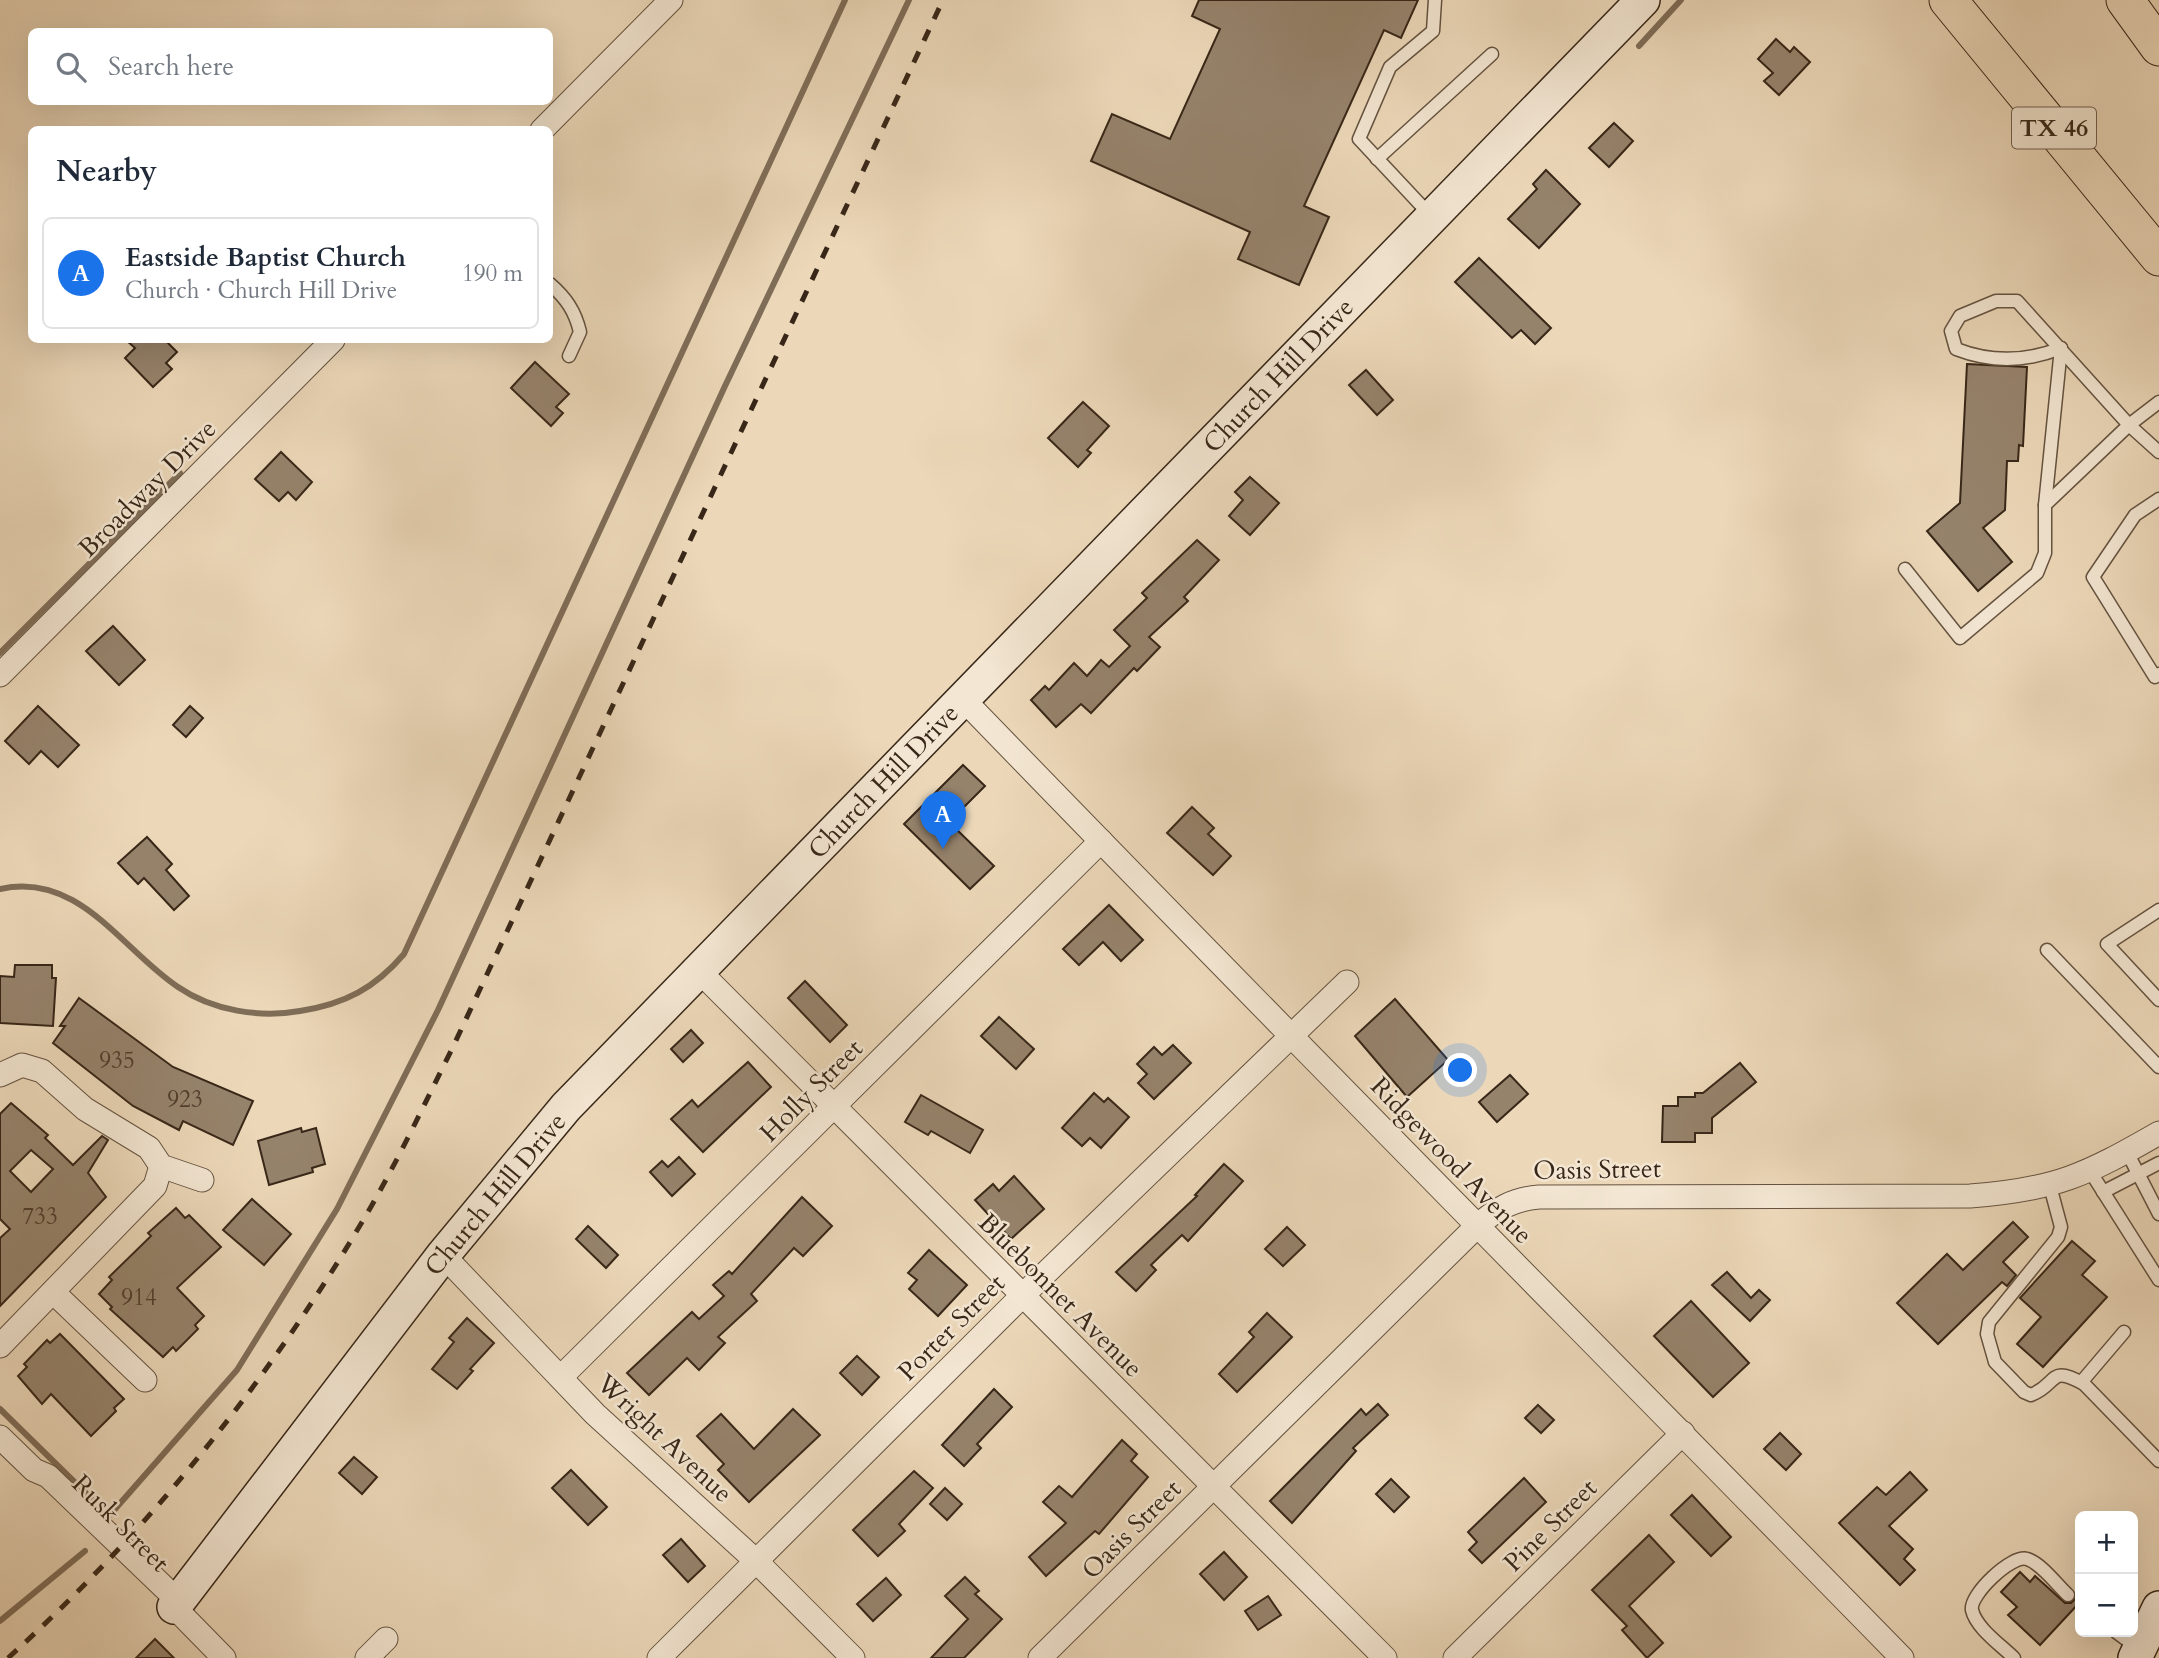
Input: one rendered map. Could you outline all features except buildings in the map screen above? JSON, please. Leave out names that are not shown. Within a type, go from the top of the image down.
[{"type":"main road","name":"TX 46","points":[[1948,0],[2159,257]]},
{"type":"main road","points":[[2125,0],[2159,47]]},
{"type":"street","points":[[546,126],[671,0]]},
{"type":"street","name":"Church Hill Drive","points":[[174,1607],[443,1255],[566,1107],[1643,0]]},
{"type":"street","name":"Broadway Drive","points":[[0,675],[330,343]]},
{"type":"street","name":"Ridgewood Avenue","points":[[963,699],[1292,1033],[1476,1227],[1683,1433],[1888,1653]]},
{"type":"street","name":"Holly Street","points":[[561,1377],[1101,841]]},
{"type":"street","name":"Bluebonnet Avenue","points":[[699,971],[836,1105],[1022,1296],[1385,1658]]},
{"type":"street","name":"Porter Street","points":[[659,1658],[1022,1296],[1347,982]]},
{"type":"street","points":[[0,1075],[22,1065],[42,1071],[85,1110],[149,1148],[161,1166],[202,1180]]},
{"type":"street","name":"Oasis Street","points":[[1041,1658],[1476,1227],[1501,1206],[1521,1198],[1539,1196],[1970,1196],[2018,1193],[2050,1186],[2090,1171],[2159,1133]]},
{"type":"street","points":[[0,1346],[155,1186],[161,1166]]},
{"type":"street","name":"Wright Avenue","points":[[443,1255],[595,1414],[755,1560],[853,1658]]},
{"type":"street","points":[[53,1292],[145,1380]]},
{"type":"street","name":"Pine Street","points":[[1455,1658],[1683,1433]]},
{"type":"street","name":"Rusk Street","points":[[0,1437],[34,1470],[38,1480],[163,1606],[174,1607],[224,1658]]},
{"type":"street","points":[[2130,1646],[2159,1608]]},
{"type":"street","points":[[367,1658],[386,1639]]},
{"type":"lane","points":[[1431,216],[1359,139],[1390,67],[1433,31],[1435,0]]},
{"type":"lane","points":[[1377,159],[1492,54]]},
{"type":"lane","points":[[553,287],[563,295],[575,314],[580,332],[569,356]]},
{"type":"lane","points":[[2061,348],[2033,359],[1975,357],[1956,349],[1951,331],[1960,316],[1996,301],[2017,301],[2061,348],[2129,425],[2159,452]]},
{"type":"lane","points":[[1905,569],[1960,638],[2037,573],[2045,553],[2045,505],[2061,348]]},
{"type":"lane","points":[[2045,505],[2129,425],[2159,401]]},
{"type":"lane","points":[[2159,499],[2135,515],[2093,577],[2155,677],[2159,674]]},
{"type":"lane","points":[[2159,911],[2107,944],[2159,1000]]},
{"type":"lane","points":[[2047,950],[2159,1068]]},
{"type":"lane","points":[[2127,1152],[2159,1214]]},
{"type":"lane","points":[[2103,1192],[2159,1163]]},
{"type":"lane","points":[[2090,1171],[2159,1280]]},
{"type":"lane","points":[[2050,1186],[2062,1227],[2058,1237],[1992,1315],[1987,1334],[1995,1362],[2024,1392],[2031,1395],[2038,1393],[2054,1376],[2061,1374],[2084,1384],[2159,1461]]},
{"type":"lane","points":[[2084,1384],[2084,1379],[2124,1332]]},
{"type":"lane","points":[[2014,1658],[1980,1625],[1972,1611],[1972,1602],[1979,1592],[2004,1566],[2018,1558],[2029,1559],[2068,1595]]},
{"type":"waterway","points":[[0,889],[28,887],[53,892],[76,902],[98,917],[178,987],[206,1002],[237,1011],[285,1013],[331,1004],[358,993],[393,966],[404,954],[845,0]]},
{"type":"waterway","points":[[109,1516],[237,1370],[337,1209],[438,1010],[725,386],[909,0]]},
{"type":"waterway","points":[[1639,46],[1681,0]]},
{"type":"waterway","points":[[0,653],[180,473]]},
{"type":"waterway","points":[[0,1409],[99,1506]]},
{"type":"waterway","points":[[0,1621],[85,1551]]},
{"type":"railway","points":[[8,1658],[112,1556],[208,1446],[294,1328],[372,1205],[452,1049],[943,0]]},
{"type":"place","name":"Eastside Baptist Church","points":[[943,849]]}]
